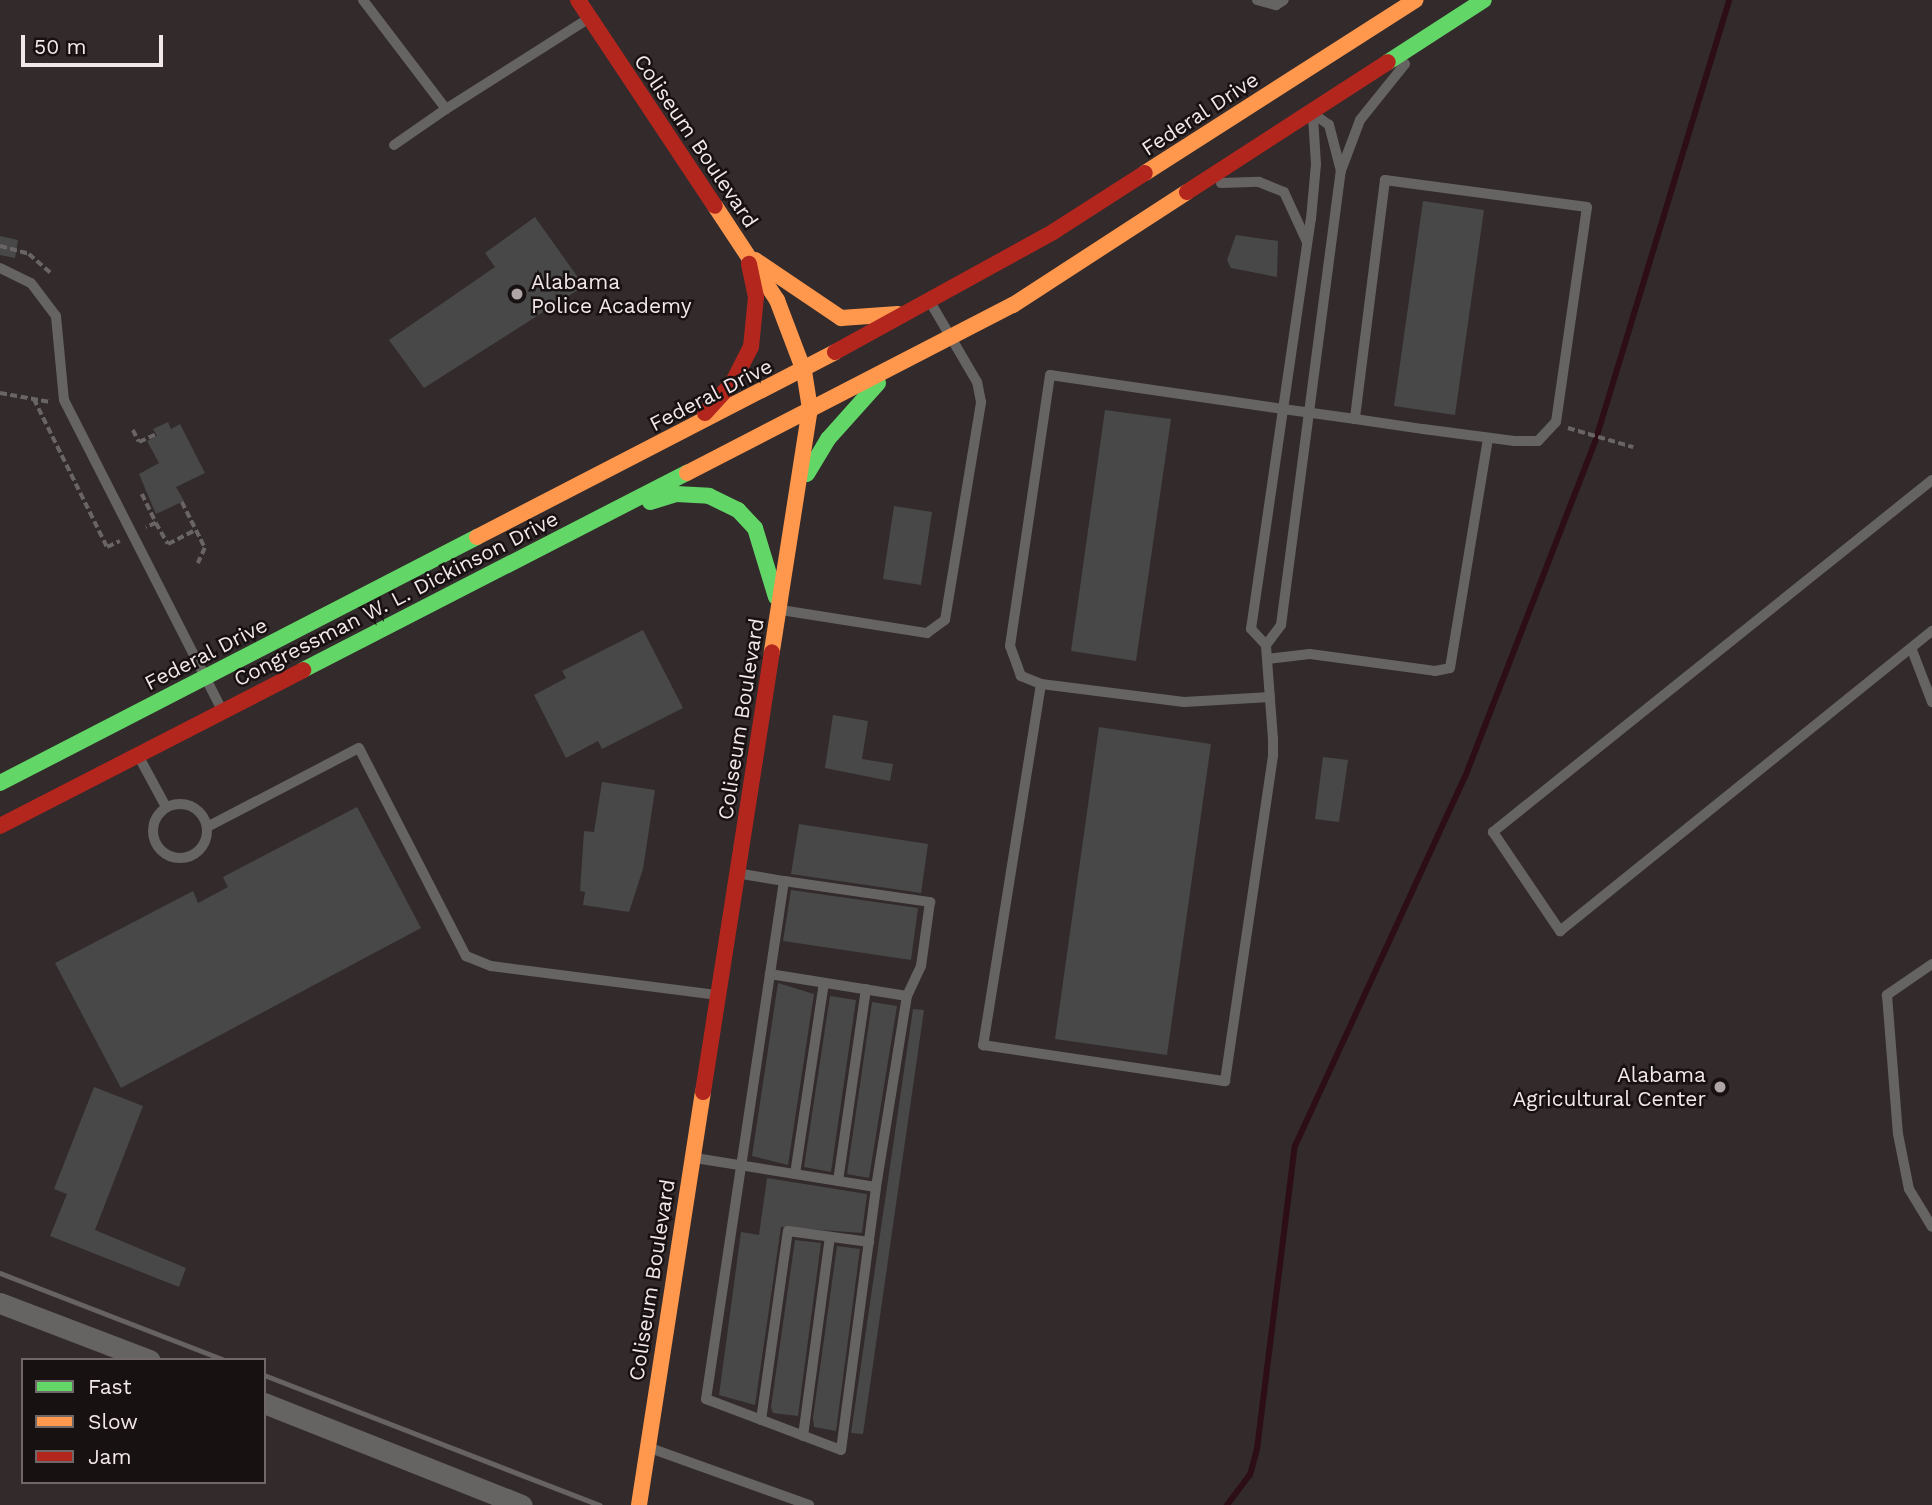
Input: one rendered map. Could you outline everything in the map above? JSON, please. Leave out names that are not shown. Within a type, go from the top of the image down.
[{"type":"main road","name":"Coliseum Boulevard","points":[[578,0],[777,300],[804,371],[810,408],[716,995],[639,1505]]},
{"type":"main road","name":"Federal Drive","points":[[0,783],[690,430],[925,306],[1053,232],[1415,0]]},
{"type":"main road","points":[[810,408],[954,337],[1074,268],[1484,0]]},
{"type":"main road","points":[[1292,80],[1312,113]]},
{"type":"main road","points":[[748,256],[841,318],[925,306]]},
{"type":"main road","points":[[690,430],[733,382],[751,347],[756,298],[748,256]]},
{"type":"main road","points":[[797,490],[828,439],[891,369]]},
{"type":"main road","name":"Congressman W. L. Dickinson Drive","points":[[0,826],[810,408]]},
{"type":"main road","points":[[592,522],[676,494],[709,496],[729,505],[755,528],[779,609]]},
{"type":"street","points":[[1053,232],[1074,268]]},
{"type":"street","points":[[0,1303],[144,1358]]},
{"type":"street","points":[[266,1404],[522,1505]]},
{"type":"lane","points":[[363,0],[446,109]]},
{"type":"lane","points":[[1257,0],[1276,5],[1284,0]]},
{"type":"lane","points":[[394,145],[589,18]]},
{"type":"lane","points":[[1266,645],[1281,625],[1341,171],[1360,120],[1419,43]]},
{"type":"lane","points":[[1312,113],[1329,125],[1341,171]]},
{"type":"lane","points":[[1041,684],[983,1045],[1226,1081],[1273,755],[1266,645],[1251,629],[1307,244],[1316,164],[1312,113]]},
{"type":"lane","points":[[1195,191],[1231,180],[1259,182],[1284,192],[1307,244]]},
{"type":"lane","points":[[1270,697],[1189,703],[1041,684],[1021,676],[1010,646],[1050,375],[1488,438],[1538,442],[1553,430],[1587,208],[1385,180],[1354,396],[1356,419]]},
{"type":"lane","points":[[0,268],[31,283],[56,316],[67,406],[222,711]]},
{"type":"lane","points":[[779,609],[927,633],[945,620],[981,402],[978,382],[954,337],[925,306]]},
{"type":"lane","points":[[1267,659],[1310,654],[1435,671],[1450,668],[1488,438]]},
{"type":"lane","points":[[1932,480],[1493,832],[1560,931],[1912,650],[1932,631]]},
{"type":"lane","points":[[1912,650],[1932,702]]},
{"type":"lane","points":[[166,807],[152,834],[171,858],[199,851],[207,827],[359,748],[466,956],[491,967],[716,995]]},
{"type":"lane","points":[[137,755],[166,807]]},
{"type":"lane","points":[[166,807],[190,805],[207,827]]},
{"type":"lane","points":[[737,873],[930,902],[921,966],[906,996],[876,1187],[841,1450],[706,1399],[784,881]]},
{"type":"lane","points":[[1932,964],[1887,995],[1898,1134],[1909,1189],[1932,1227]]},
{"type":"lane","points":[[770,974],[906,996]]},
{"type":"lane","points":[[795,1174],[824,983]]},
{"type":"lane","points":[[838,1181],[866,989]]},
{"type":"lane","points":[[692,1158],[876,1187]]},
{"type":"lane","points":[[761,1420],[788,1231],[869,1242]]},
{"type":"lane","points":[[803,1436],[830,1237]]},
{"type":"lane","points":[[648,1448],[809,1505]]},
{"type":"path","points":[[0,246],[29,254],[51,273]]},
{"type":"path","points":[[0,393],[67,406]]},
{"type":"path","points":[[133,430],[139,442],[156,434]]},
{"type":"path","points":[[1581,431],[1633,447]]},
{"type":"path","points":[[182,502],[205,548],[198,564]]},
{"type":"path","points":[[156,523],[168,544],[196,530]]},
{"type":"building","points":[[1423,201],[1484,210],[1455,415],[1394,406]]},
{"type":"building","points":[[535,217],[584,286],[424,388],[389,340],[495,267],[485,253]]},
{"type":"building","points":[[1236,235],[1278,241],[1277,277],[1231,268],[1227,260]]},
{"type":"building","points":[[0,236],[18,240],[15,258],[0,255]]},
{"type":"building","points":[[1105,410],[1171,419],[1136,661],[1071,651]]},
{"type":"building","points":[[168,422],[171,429],[180,424],[205,473],[176,487],[184,501],[156,514],[139,474],[159,463],[147,441],[157,436],[153,429]]},
{"type":"building","points":[[894,506],[932,512],[921,585],[883,579]]},
{"type":"building","points":[[643,630],[683,708],[602,749],[598,741],[566,758],[534,695],[566,678],[562,671]]},
{"type":"building","points":[[833,715],[868,721],[862,759],[893,764],[890,781],[825,768]]},
{"type":"building","points":[[1099,727],[1211,744],[1167,1055],[1055,1039]]},
{"type":"building","points":[[1323,757],[1348,760],[1339,822],[1315,819]]},
{"type":"building","points":[[602,782],[655,790],[643,869],[629,912],[583,905],[585,892],[580,891],[584,831],[594,832]]},
{"type":"building","points":[[357,807],[421,928],[121,1088],[55,963],[193,891],[198,903],[228,887],[223,877]]},
{"type":"building","points":[[799,824],[928,844],[921,893],[791,874]]},
{"type":"building","points":[[791,890],[918,908],[911,960],[783,941]]},
{"type":"building","points":[[778,983],[814,994],[788,1165],[752,1156]]},
{"type":"building","points":[[830,996],[856,1000],[831,1172],[804,1167]]},
{"type":"building","points":[[872,1002],[897,1006],[869,1178],[847,1174]]},
{"type":"building","points":[[913,1009],[924,1010],[863,1434],[851,1433]]},
{"type":"building","points":[[94,1087],[143,1106],[95,1230],[186,1268],[179,1287],[50,1236],[67,1194],[54,1189]]},
{"type":"building","points":[[767,1178],[867,1194],[862,1233],[781,1227],[755,1405],[719,1395],[741,1232],[759,1235]]},
{"type":"building","points":[[795,1240],[821,1243],[798,1416],[773,1413],[771,1407]]},
{"type":"building","points":[[837,1246],[860,1249],[836,1431],[814,1427],[813,1418]]},
{"type":"waterway","points":[[1227,1505],[1250,1475],[1257,1449],[1295,1146],[1465,777],[1595,442],[1729,0]]},
{"type":"railway","points":[[0,1273],[219,1358]]},
{"type":"railway","points":[[266,1376],[600,1505]]},
{"type":"traffic: fast","points":[[1388,62],[1484,0]]},
{"type":"traffic: fast","points":[[807,474],[828,439],[878,383]]},
{"type":"traffic: fast","points":[[303,670],[687,473]]},
{"type":"traffic: fast","points":[[650,502],[676,494],[709,496],[738,510],[755,528],[776,597]]},
{"type":"traffic: fast","points":[[0,783],[477,537]]},
{"type":"traffic: slow","points":[[1145,173],[1415,0]]},
{"type":"traffic: slow","points":[[687,473],[1013,305],[1187,192]]},
{"type":"traffic: slow","points":[[715,206],[777,300],[804,371],[810,408],[772,652]]},
{"type":"traffic: slow","points":[[755,260],[841,318],[898,314]]},
{"type":"traffic: slow","points":[[477,537],[835,352]]},
{"type":"traffic: slow","points":[[639,1505],[703,1092]]},
{"type":"traffic: jam","points":[[578,0],[715,206]]},
{"type":"traffic: jam","points":[[1187,192],[1388,62]]},
{"type":"traffic: jam","points":[[835,352],[1053,232],[1145,173]]},
{"type":"traffic: jam","points":[[705,413],[733,382],[751,347],[756,297],[749,264]]},
{"type":"traffic: jam","points":[[703,1092],[772,652]]},
{"type":"traffic: jam","points":[[0,826],[303,670]]},
{"type":"place","name":"Alabama Police Academy","points":[[517,294]]},
{"type":"place","name":"Alabama Agricultural Center","points":[[1720,1087]]}]
